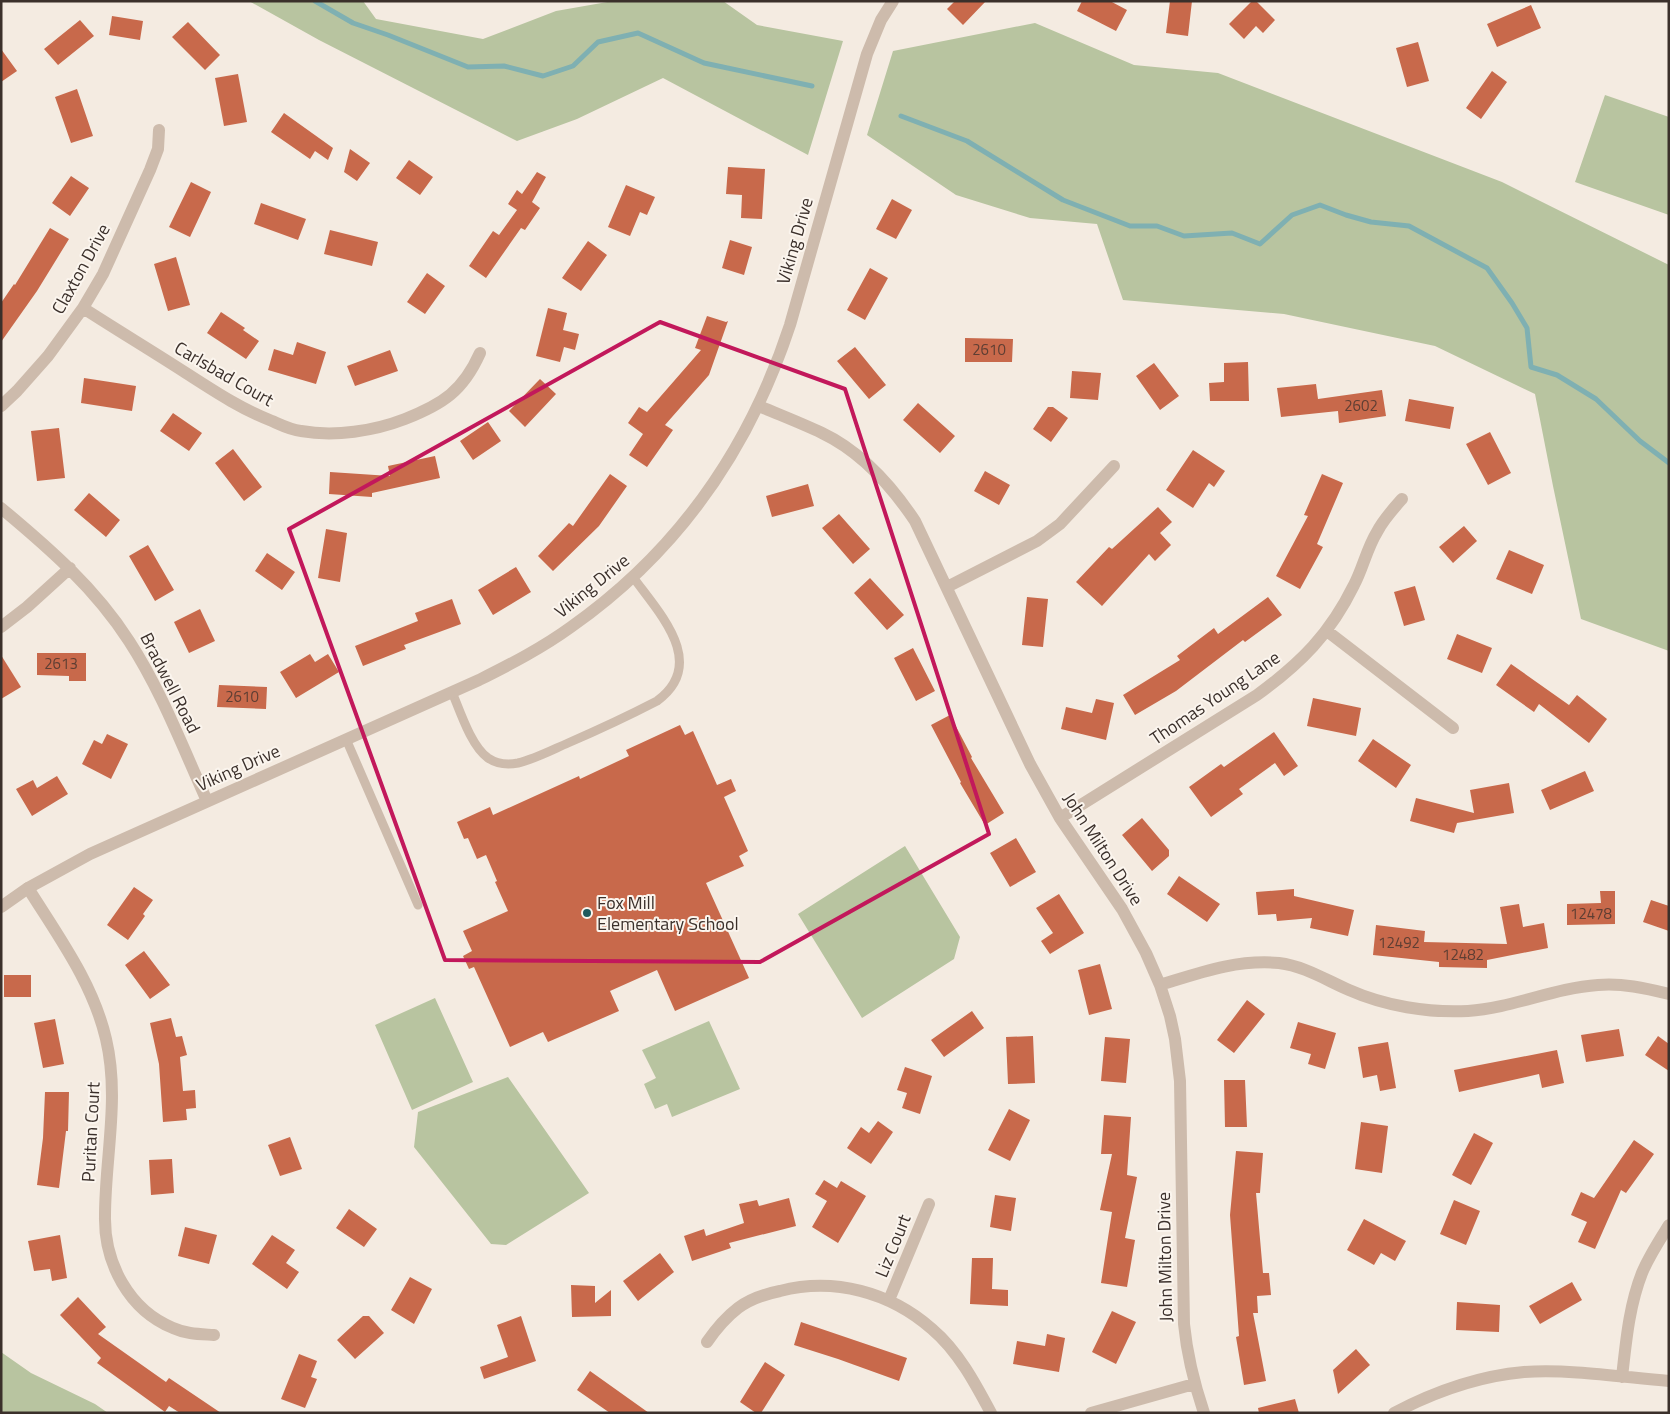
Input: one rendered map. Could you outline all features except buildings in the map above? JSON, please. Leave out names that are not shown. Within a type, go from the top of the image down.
[{"type":"street","name":"Viking Drive","points":[[1,907],[28,888],[90,854],[346,740],[519,660],[570,628],[610,597],[662,549],[704,498],[723,470],[759,406],[790,325],[867,54],[882,20],[893,1]]},
{"type":"street","name":"Claxton Drive","points":[[1,406],[48,356],[83,308],[103,274],[150,170],[158,148],[160,130]]},
{"type":"street","name":"Carlsbad Court","points":[[83,308],[228,400],[251,413],[300,431],[332,433],[364,430],[394,423],[422,412],[448,398],[463,384],[480,353]]},
{"type":"street","name":"John Milton Drive","points":[[759,406],[824,434],[851,450],[876,470],[899,497],[915,521],[1030,764],[1060,818],[1122,909],[1146,953],[1160,985],[1175,1039],[1180,1081],[1184,1324],[1186,1348],[1194,1384],[1204,1413]]},
{"type":"street","points":[[947,587],[1038,541],[1060,524],[1114,466]]},
{"type":"street","name":"Thomas Young Lane","points":[[1060,818],[1257,695],[1279,680],[1307,655],[1327,631],[1339,612],[1355,583],[1376,532],[1402,499]]},
{"type":"street","name":"Bradwell Road","points":[[1,508],[53,551],[84,582],[109,612],[149,674],[207,801]]},
{"type":"street","points":[[1,627],[27,608],[70,568]]},
{"type":"street","points":[[1327,631],[1453,728]]},
{"type":"street","name":"Puritan Court","points":[[28,888],[84,978],[97,1009],[106,1039],[111,1069],[112,1101],[104,1217],[109,1253],[117,1274],[128,1294],[143,1310],[156,1319],[174,1329],[192,1334],[214,1335]]},
{"type":"street","points":[[1160,985],[1219,967],[1253,962],[1294,967],[1320,975],[1362,995],[1394,1005],[1432,1010],[1468,1011],[1501,1006],[1576,988],[1597,985],[1649,988],[1669,994]]},
{"type":"street","name":"Liz Court","points":[[889,1300],[929,1204]]},
{"type":"street","points":[[1622,1377],[1628,1328],[1642,1273],[1655,1246],[1669,1225]]},
{"type":"street","points":[[707,1342],[720,1324],[739,1308],[750,1300],[767,1294],[793,1287],[816,1285],[844,1287],[871,1293],[909,1311],[932,1328],[956,1355],[991,1413]]},
{"type":"street","points":[[1394,1413],[1415,1402],[1455,1386],[1523,1372],[1555,1372],[1669,1381]]},
{"type":"street","points":[[1091,1413],[1194,1384]]},
{"type":"lane","points":[[452,692],[481,751],[497,763],[507,764],[534,758],[595,731],[664,696],[676,680],[679,668],[676,642],[670,627],[633,577]]},
{"type":"lane","points":[[346,740],[418,905]]},
{"type":"highlighted area","points":[[660,322],[845,389],[989,834],[760,962],[445,960],[289,529]]},
{"type":"green space","points":[[249,1],[363,1],[376,19],[483,39],[556,11],[613,1],[723,1],[757,25],[843,41],[808,155],[663,78],[577,119],[517,141],[319,40]]},
{"type":"green space","points":[[1035,23],[1134,65],[1218,73],[1502,182],[1669,265],[1669,651],[1581,619],[1535,394],[1435,346],[1284,314],[1123,300],[1097,224],[1030,218],[956,195],[867,135],[893,51]]},
{"type":"green space","points":[[1605,95],[1669,117],[1669,215],[1575,182]]},
{"type":"green space","points":[[905,846],[960,937],[954,959],[862,1018],[798,914]]},
{"type":"green space","points":[[435,998],[473,1082],[412,1110],[375,1025]]},
{"type":"green space","points":[[709,1021],[740,1089],[672,1117],[667,1104],[655,1109],[644,1084],[656,1078],[642,1050]]},
{"type":"green space","points":[[508,1077],[589,1193],[506,1245],[491,1244],[414,1147],[418,1112]]},
{"type":"green space","points":[[1,1352],[31,1373],[95,1404],[108,1413],[1,1413]]},
{"type":"waterway","points":[[315,1],[353,23],[468,67],[504,66],[543,76],[573,66],[598,42],[638,33],[704,63],[812,86]]},
{"type":"waterway","points":[[901,116],[967,141],[1063,200],[1130,226],[1157,226],[1184,236],[1232,233],[1260,244],[1292,215],[1320,205],[1371,222],[1409,226],[1487,268],[1527,328],[1531,367],[1557,375],[1596,399],[1640,441],[1669,463]]},
{"type":"place","name":"Fox Mill Elementary School","points":[[587,913]]}]
